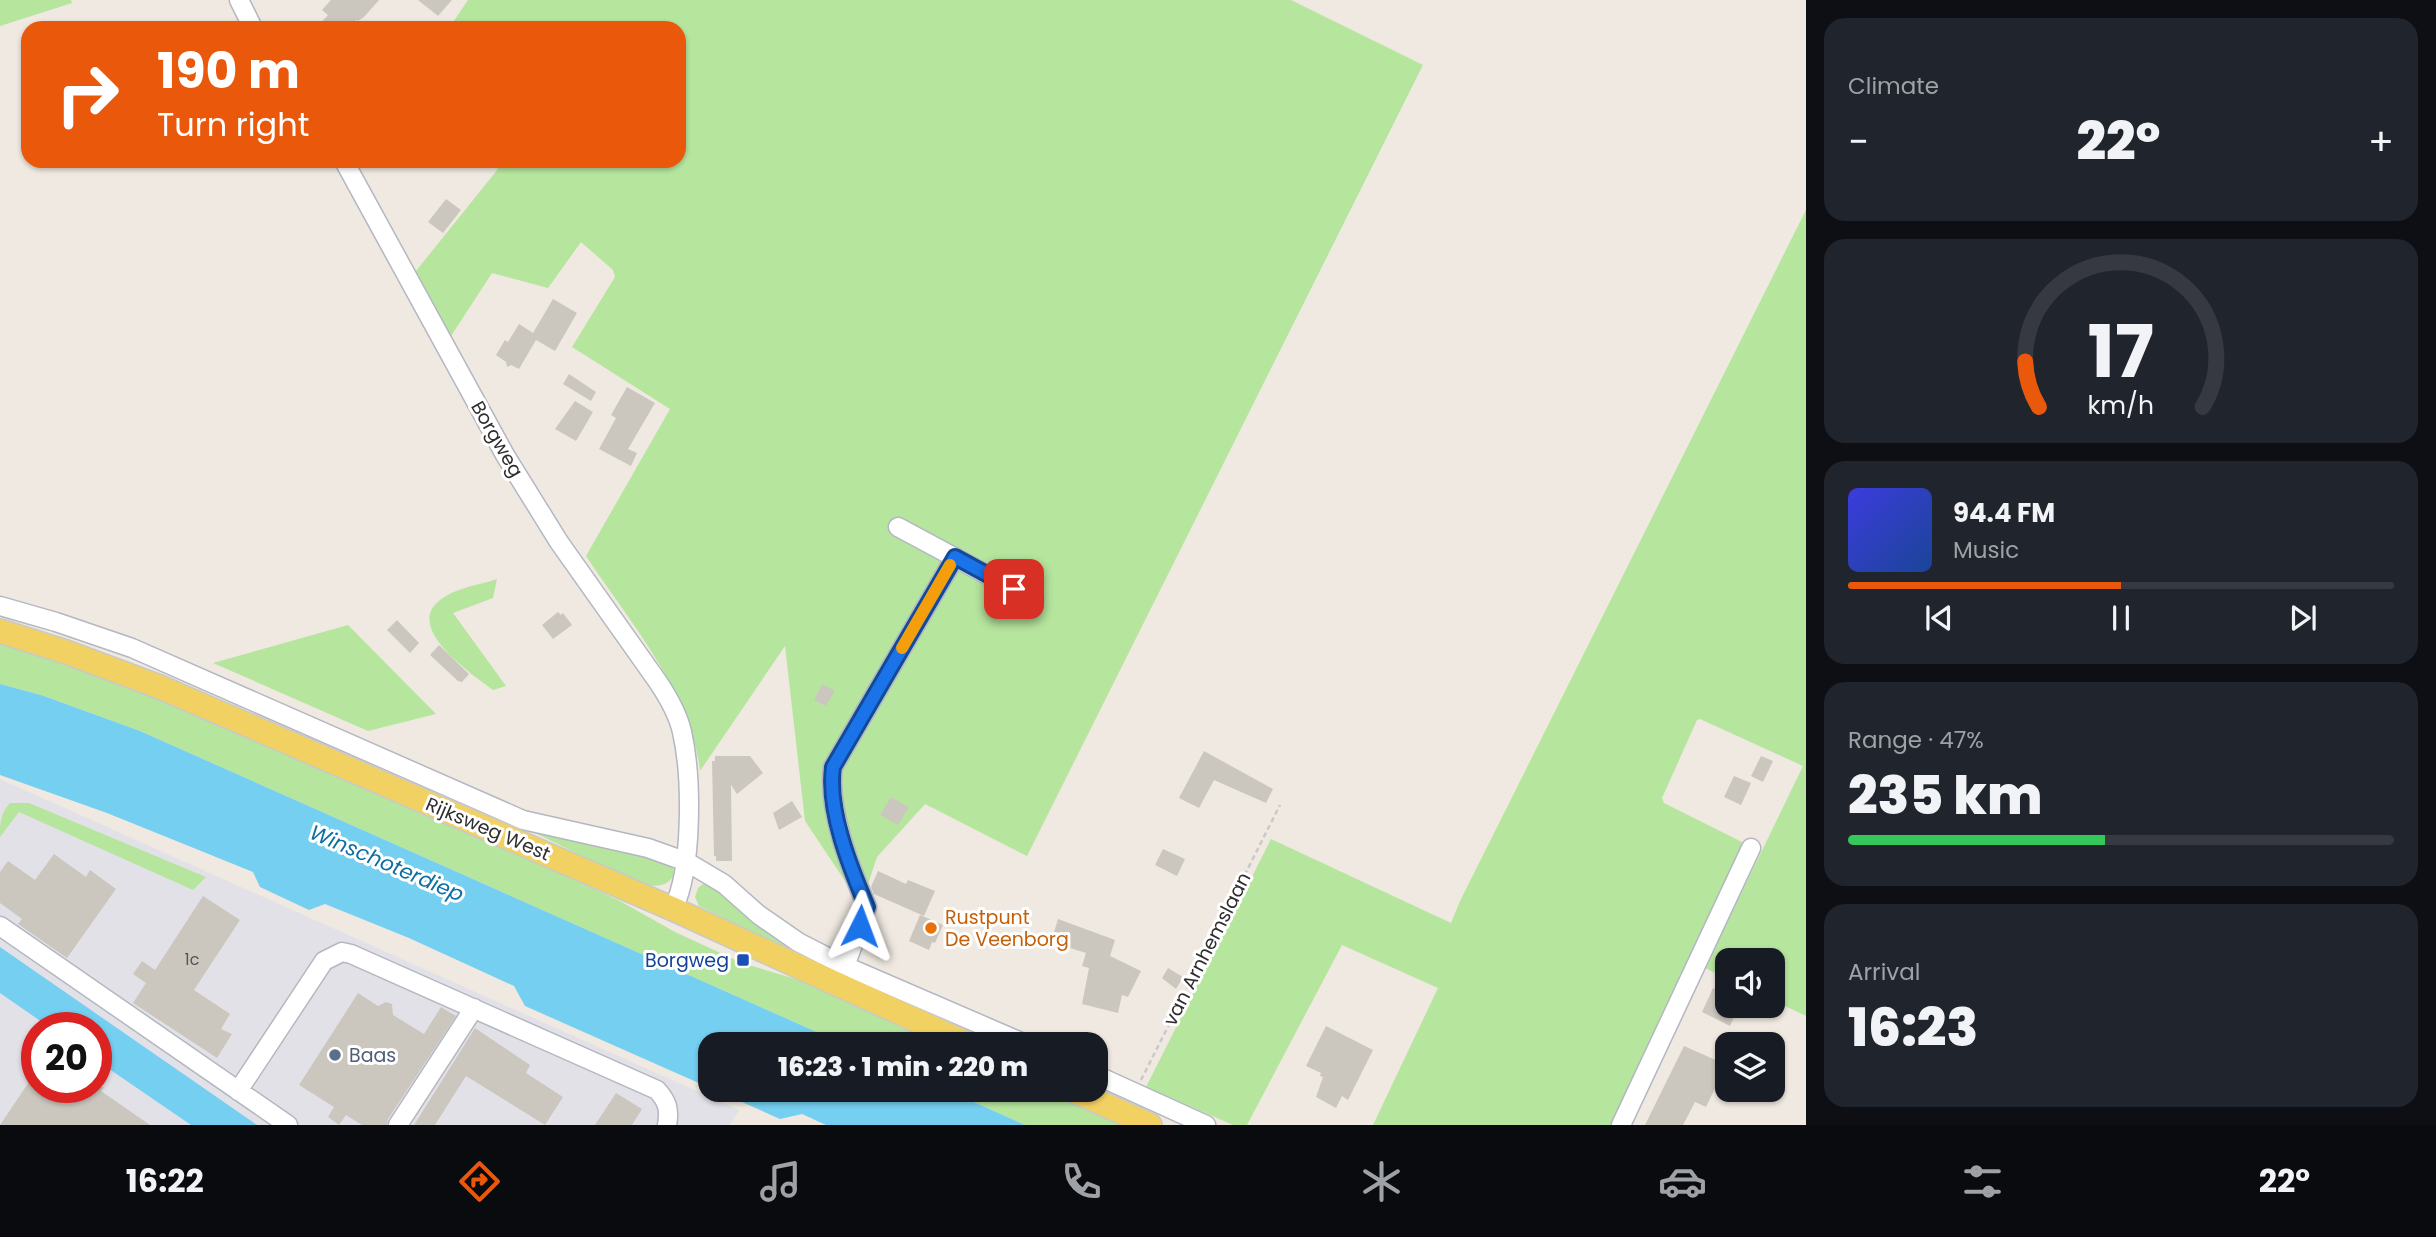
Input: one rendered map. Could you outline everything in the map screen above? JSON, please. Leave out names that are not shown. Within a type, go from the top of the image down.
[{"type":"main road","name":"Rijksweg West","points":[[0,631],[160,687],[673,909],[942,1032]]},
{"type":"main road","points":[[1099,1102],[1150,1125]]},
{"type":"street","points":[[239,0],[250,21]]},
{"type":"street","name":"Borgweg","points":[[348,168],[505,455],[559,542],[672,706],[682,732],[688,813],[687,862],[681,893],[673,909]]},
{"type":"street","points":[[898,527],[1034,600]]},
{"type":"street","points":[[845,966],[867,907],[846,857],[831,783],[833,767],[955,557]]},
{"type":"street","name":"Rijksweg West","points":[[0,606],[132,648],[523,820],[648,848],[687,862]]},
{"type":"street","points":[[1621,1125],[1751,848]]},
{"type":"street","points":[[687,862],[724,884],[787,936],[845,966],[998,1032]]},
{"type":"street","points":[[0,926],[288,1125]]},
{"type":"street","points":[[239,1091],[324,961],[342,952],[657,1090],[666,1100],[669,1113],[667,1125]]},
{"type":"street","points":[[398,1125],[474,1008]]},
{"type":"street","points":[[1108,1081],[1206,1125]]},
{"type":"path","name":"van Arnhemslaan","points":[[1135,1093],[1280,806]]},
{"type":"shaded area","points":[[0,779],[698,1092],[698,1102],[721,1102],[739,1110],[730,1125],[0,1125]]},
{"type":"green space","points":[[0,0],[71,0],[72,3],[0,26]]},
{"type":"green space","points":[[468,0],[1291,0],[1423,65],[1027,856],[925,804],[877,857],[861,905],[805,821],[785,646],[700,771],[695,742],[672,686],[656,658],[586,556],[670,409],[572,347],[615,277],[613,270],[581,242],[548,288],[492,273],[451,336],[416,271],[497,168],[686,168],[686,21],[454,21]]},
{"type":"green space","points":[[1806,210],[1806,1016],[1785,1006],[1785,948],[1715,948],[1715,973],[1705,968],[1803,766],[1700,719],[1697,720],[1662,798],[1664,803],[1746,844],[1613,1125],[1373,1125],[1438,988],[1342,945],[1247,1125],[1233,1125],[1146,1087],[1271,839],[1451,923]]},
{"type":"green space","points":[[497,579],[493,598],[453,613],[506,686],[493,690],[445,650],[435,637],[430,624],[431,611],[440,600],[460,590]]},
{"type":"green space","points":[[348,625],[436,714],[368,731],[213,663]]},
{"type":"green space","points":[[0,640],[102,673],[517,853],[620,901],[675,932],[742,963],[802,981],[915,1032],[817,1032],[140,731],[41,695],[0,684]]},
{"type":"green space","points":[[10,803],[29,803],[206,877],[193,890],[19,812],[0,837],[1,819]]},
{"type":"green space","points":[[533,832],[671,863],[675,874],[665,884],[642,885]]},
{"type":"green space","points":[[706,882],[805,956],[699,906],[695,897],[698,888]]},
{"type":"green space","points":[[974,1102],[1073,1102],[1125,1125],[1025,1125]]},
{"type":"water","name":"Winschoterdiep","points":[[0,684],[41,695],[140,731],[817,1032],[698,1032],[698,1083],[525,1006],[514,986],[409,938],[325,904],[309,910],[260,887],[253,872],[107,813],[0,775]]},
{"type":"water","points":[[0,947],[94,1012],[27,1012],[0,993]]},
{"type":"water","points":[[112,1025],[257,1125],[191,1125],[112,1071]]},
{"type":"water","points":[[742,1102],[974,1102],[1025,1125],[826,1125],[802,1114],[780,1119]]},
{"type":"building","points":[[331,0],[379,0],[358,21],[322,21],[328,15],[322,10]]},
{"type":"building","points":[[418,0],[452,0],[438,16]]},
{"type":"building","points":[[446,199],[461,210],[443,233],[428,222]]},
{"type":"building","points":[[553,299],[577,313],[555,351],[536,340],[519,369],[511,365],[507,367],[506,362],[496,355],[505,340],[508,342],[519,324],[533,333]]},
{"type":"building","points":[[569,374],[596,392],[591,401],[563,384]]},
{"type":"building","points":[[627,387],[655,403],[628,449],[637,453],[631,466],[599,449],[616,418],[611,415]]},
{"type":"building","points":[[575,401],[593,412],[576,441],[555,429]]},
{"type":"building","points":[[558,612],[561,615],[563,613],[572,625],[553,639],[542,625]]},
{"type":"building","points":[[397,620],[419,643],[410,653],[387,630]]},
{"type":"building","points":[[439,645],[469,674],[462,682],[430,655]]},
{"type":"building","points":[[822,684],[835,691],[826,706],[814,700]]},
{"type":"building","points":[[1204,751],[1273,789],[1266,803],[1214,780],[1199,808],[1179,798]]},
{"type":"building","points":[[715,756],[750,756],[763,773],[737,794],[731,785],[732,861],[716,861],[714,856],[712,761],[715,761]]},
{"type":"building","points":[[1761,756],[1773,761],[1763,782],[1751,776]]},
{"type":"building","points":[[1734,776],[1751,783],[1741,805],[1724,797]]},
{"type":"building","points":[[891,797],[909,807],[898,825],[880,815]]},
{"type":"building","points":[[792,801],[802,817],[779,830],[773,813]]},
{"type":"building","points":[[1163,849],[1185,859],[1177,876],[1155,865]]},
{"type":"building","points":[[54,854],[86,877],[90,870],[116,889],[67,958],[18,924],[22,919],[0,903],[0,872],[8,861],[35,880]]},
{"type":"building","points":[[878,871],[906,884],[908,880],[935,891],[924,916],[874,894],[871,887]]},
{"type":"building","points":[[203,896],[240,920],[194,990],[230,1014],[221,1029],[232,1034],[217,1058],[133,1003],[146,983],[133,974],[142,961],[155,970]]},
{"type":"building","points":[[920,915],[943,925],[929,950],[909,941]]},
{"type":"building","points":[[1058,919],[1115,940],[1110,956],[1141,971],[1128,997],[1122,995],[1118,1013],[1082,1004],[1089,968],[1082,966],[1086,953],[1051,942]]},
{"type":"building","points":[[1168,968],[1183,977],[1176,989],[1162,978]]},
{"type":"building","points":[[1713,988],[1715,1018],[1734,1018],[1730,1026],[1702,1012]]},
{"type":"building","points":[[358,993],[378,1006],[386,1002],[392,1004],[393,1015],[424,1034],[441,1007],[456,1016],[388,1119],[387,1125],[362,1125],[346,1115],[339,1125],[328,1117],[334,1107],[299,1085]]},
{"type":"building","points":[[1326,1026],[1373,1050],[1348,1100],[1342,1096],[1336,1108],[1316,1097],[1323,1077],[1320,1076],[1321,1073],[1306,1066]]},
{"type":"building","points":[[475,1028],[530,1065],[526,1073],[563,1097],[545,1125],[466,1076],[435,1125],[414,1125]]},
{"type":"building","points":[[1684,1046],[1715,1060],[1715,1088],[1706,1107],[1695,1102],[1683,1125],[1645,1125]]},
{"type":"building","points":[[616,1093],[642,1109],[632,1125],[595,1125]]},
{"type":"building","points":[[21,1094],[21,1103],[112,1103],[112,1099],[150,1125],[0,1125]]},
{"type":"slow traffic","points":[[902,648],[950,565]]},
{"type":"place","name":"Rustpunt De Veenborg","points":[[931,928]]},
{"type":"place","name":"Borgweg","points":[[743,960]]},
{"type":"place","name":"Baas","points":[[335,1055]]},
{"type":"route","points":[[860,926],[867,907],[846,857],[831,783],[833,767],[955,557],[1014,589]]}]
